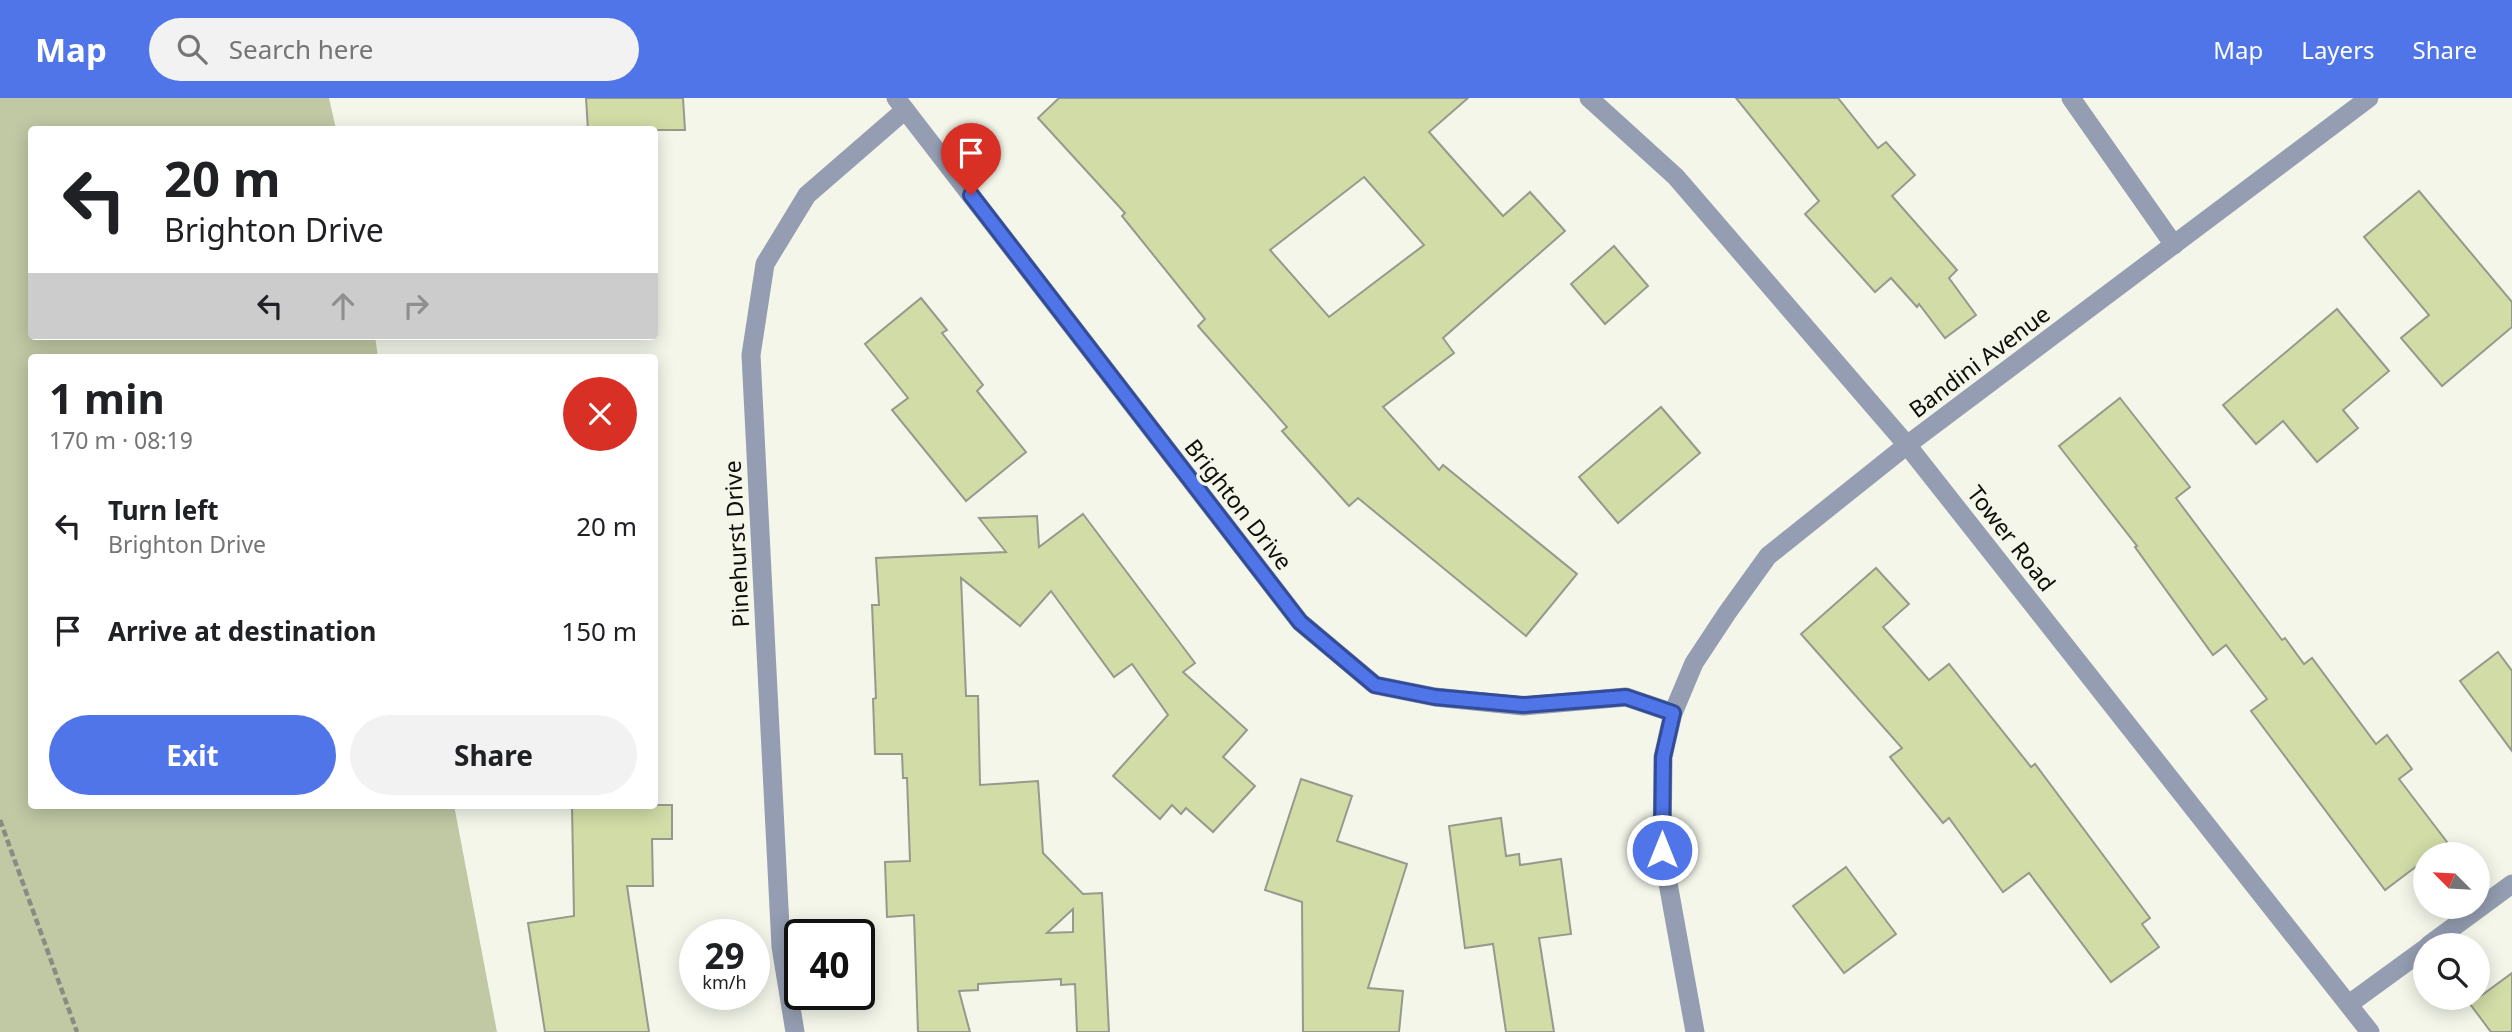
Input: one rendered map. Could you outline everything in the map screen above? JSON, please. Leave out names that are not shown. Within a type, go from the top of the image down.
[{"type":"street","name":"Tower Road","points":[[1589,98],[1676,177],[1907,445],[2370,1032]]},
{"type":"street","points":[[2071,98],[2174,245]]},
{"type":"street","name":"Bandini Avenue","points":[[1695,1032],[1662,850],[1663,757],[1673,713],[1694,663],[1768,556],[1907,445],[2369,98]]},
{"type":"street","name":"Brighton Drive","points":[[900,104],[1300,622],[1375,685],[1435,697],[1523,705],[1626,697],[1673,713]]},
{"type":"street","name":"Pinehurst Drive","points":[[795,1032],[781,947],[751,355],[765,264],[807,195],[900,104]]},
{"type":"street","points":[[2446,933],[2512,884]]},
{"type":"street","points":[[2349,1004],[2413,957]]},
{"type":"path","points":[[0,820],[77,1032]]},
{"type":"green space","points":[[0,98],[329,98],[335,126],[28,126],[28,340],[376,340],[378,354],[28,354],[28,809],[455,809],[497,1032],[0,1032]]},
{"type":"building","points":[[586,98],[683,98],[685,130],[658,130],[658,126],[588,126]]},
{"type":"building","points":[[1059,98],[1468,98],[1429,132],[1503,216],[1530,192],[1565,231],[1443,338],[1454,353],[1383,407],[1439,470],[1443,465],[1577,574],[1526,636],[1358,498],[1349,506],[1282,431],[1287,427],[1198,326],[1205,319],[1122,216],[1125,213],[1038,118]],"holes":[[[1364,177],[1424,245],[1329,317],[1270,250]]]},
{"type":"building","points":[[1736,98],[1838,98],[1878,148],[1886,142],[1915,175],[1892,196],[1957,270],[1949,278],[1976,315],[1945,338],[1919,304],[1917,307],[1891,278],[1875,292],[1805,214],[1819,201]]},
{"type":"building","points":[[2419,191],[2512,302],[2512,327],[2442,386],[2401,338],[2429,315],[2364,237]]},
{"type":"building","points":[[1614,246],[1648,286],[1605,324],[1571,284]]},
{"type":"building","points":[[921,298],[947,330],[942,333],[983,385],[977,391],[1026,452],[966,501],[892,410],[908,398],[865,344]]},
{"type":"building","points":[[2337,309],[2389,371],[2343,410],[2358,428],[2317,462],[2283,421],[2256,444],[2223,405]]},
{"type":"building","points":[[2120,398],[2190,487],[2176,498],[2282,640],[2285,638],[2304,664],[2312,658],[2376,744],[2387,735],[2412,769],[2399,779],[2447,842],[2413,842],[2413,869],[2385,890],[2251,711],[2267,699],[2226,645],[2213,655],[2135,547],[2137,546],[2059,446]]},
{"type":"building","points":[[1661,407],[1700,453],[1618,523],[1579,477]]},
{"type":"building","points":[[1083,514],[1195,663],[1183,672],[1247,730],[1223,757],[1255,786],[1213,832],[1186,808],[1181,814],[1172,805],[1160,819],[1113,776],[1168,715],[1132,664],[1114,677],[1051,591],[1020,626],[961,578],[966,696],[978,696],[980,785],[1038,781],[1043,853],[1083,894],[1102,893],[1109,1032],[1077,1032],[1075,984],[1061,985],[1061,979],[978,984],[978,990],[959,991],[970,1032],[918,1032],[914,915],[887,917],[885,862],[910,861],[907,778],[903,778],[902,754],[875,754],[873,699],[876,698],[872,605],[879,605],[876,558],[1006,552],[979,518],[1037,516],[1039,547]],"holes":[[[1073,909],[1073,932],[1047,933]]]},
{"type":"building","points":[[1876,568],[1909,604],[1883,627],[1929,680],[1949,664],[2031,767],[2035,764],[2150,918],[2142,924],[2159,947],[2111,982],[2029,873],[2003,892],[1949,818],[1943,823],[1890,757],[1902,748],[1801,634]]},
{"type":"building","points":[[2498,652],[2512,671],[2512,751],[2460,681]]},
{"type":"building","points":[[1301,779],[1352,796],[1337,841],[1407,864],[1368,988],[1403,991],[1399,1032],[1303,1032],[1302,902],[1265,890]]},
{"type":"building","points":[[658,805],[672,805],[672,839],[652,839],[653,886],[627,886],[649,1032],[545,1032],[528,923],[574,916],[572,809],[658,809]]},
{"type":"building","points":[[1501,818],[1506,856],[1519,854],[1520,865],[1561,859],[1571,934],[1539,938],[1554,1032],[1506,1032],[1493,944],[1465,948],[1449,826]]},
{"type":"building","points":[[1846,867],[1896,934],[1844,973],[1793,906]]},
{"type":"building","points":[[2512,973],[2512,1032],[2491,1032],[2474,1010],[2490,1010],[2490,989]]},
{"type":"route","points":[[971,195],[1300,622],[1375,685],[1435,697],[1523,705],[1626,697],[1673,713],[1663,757],[1662,850]]}]
